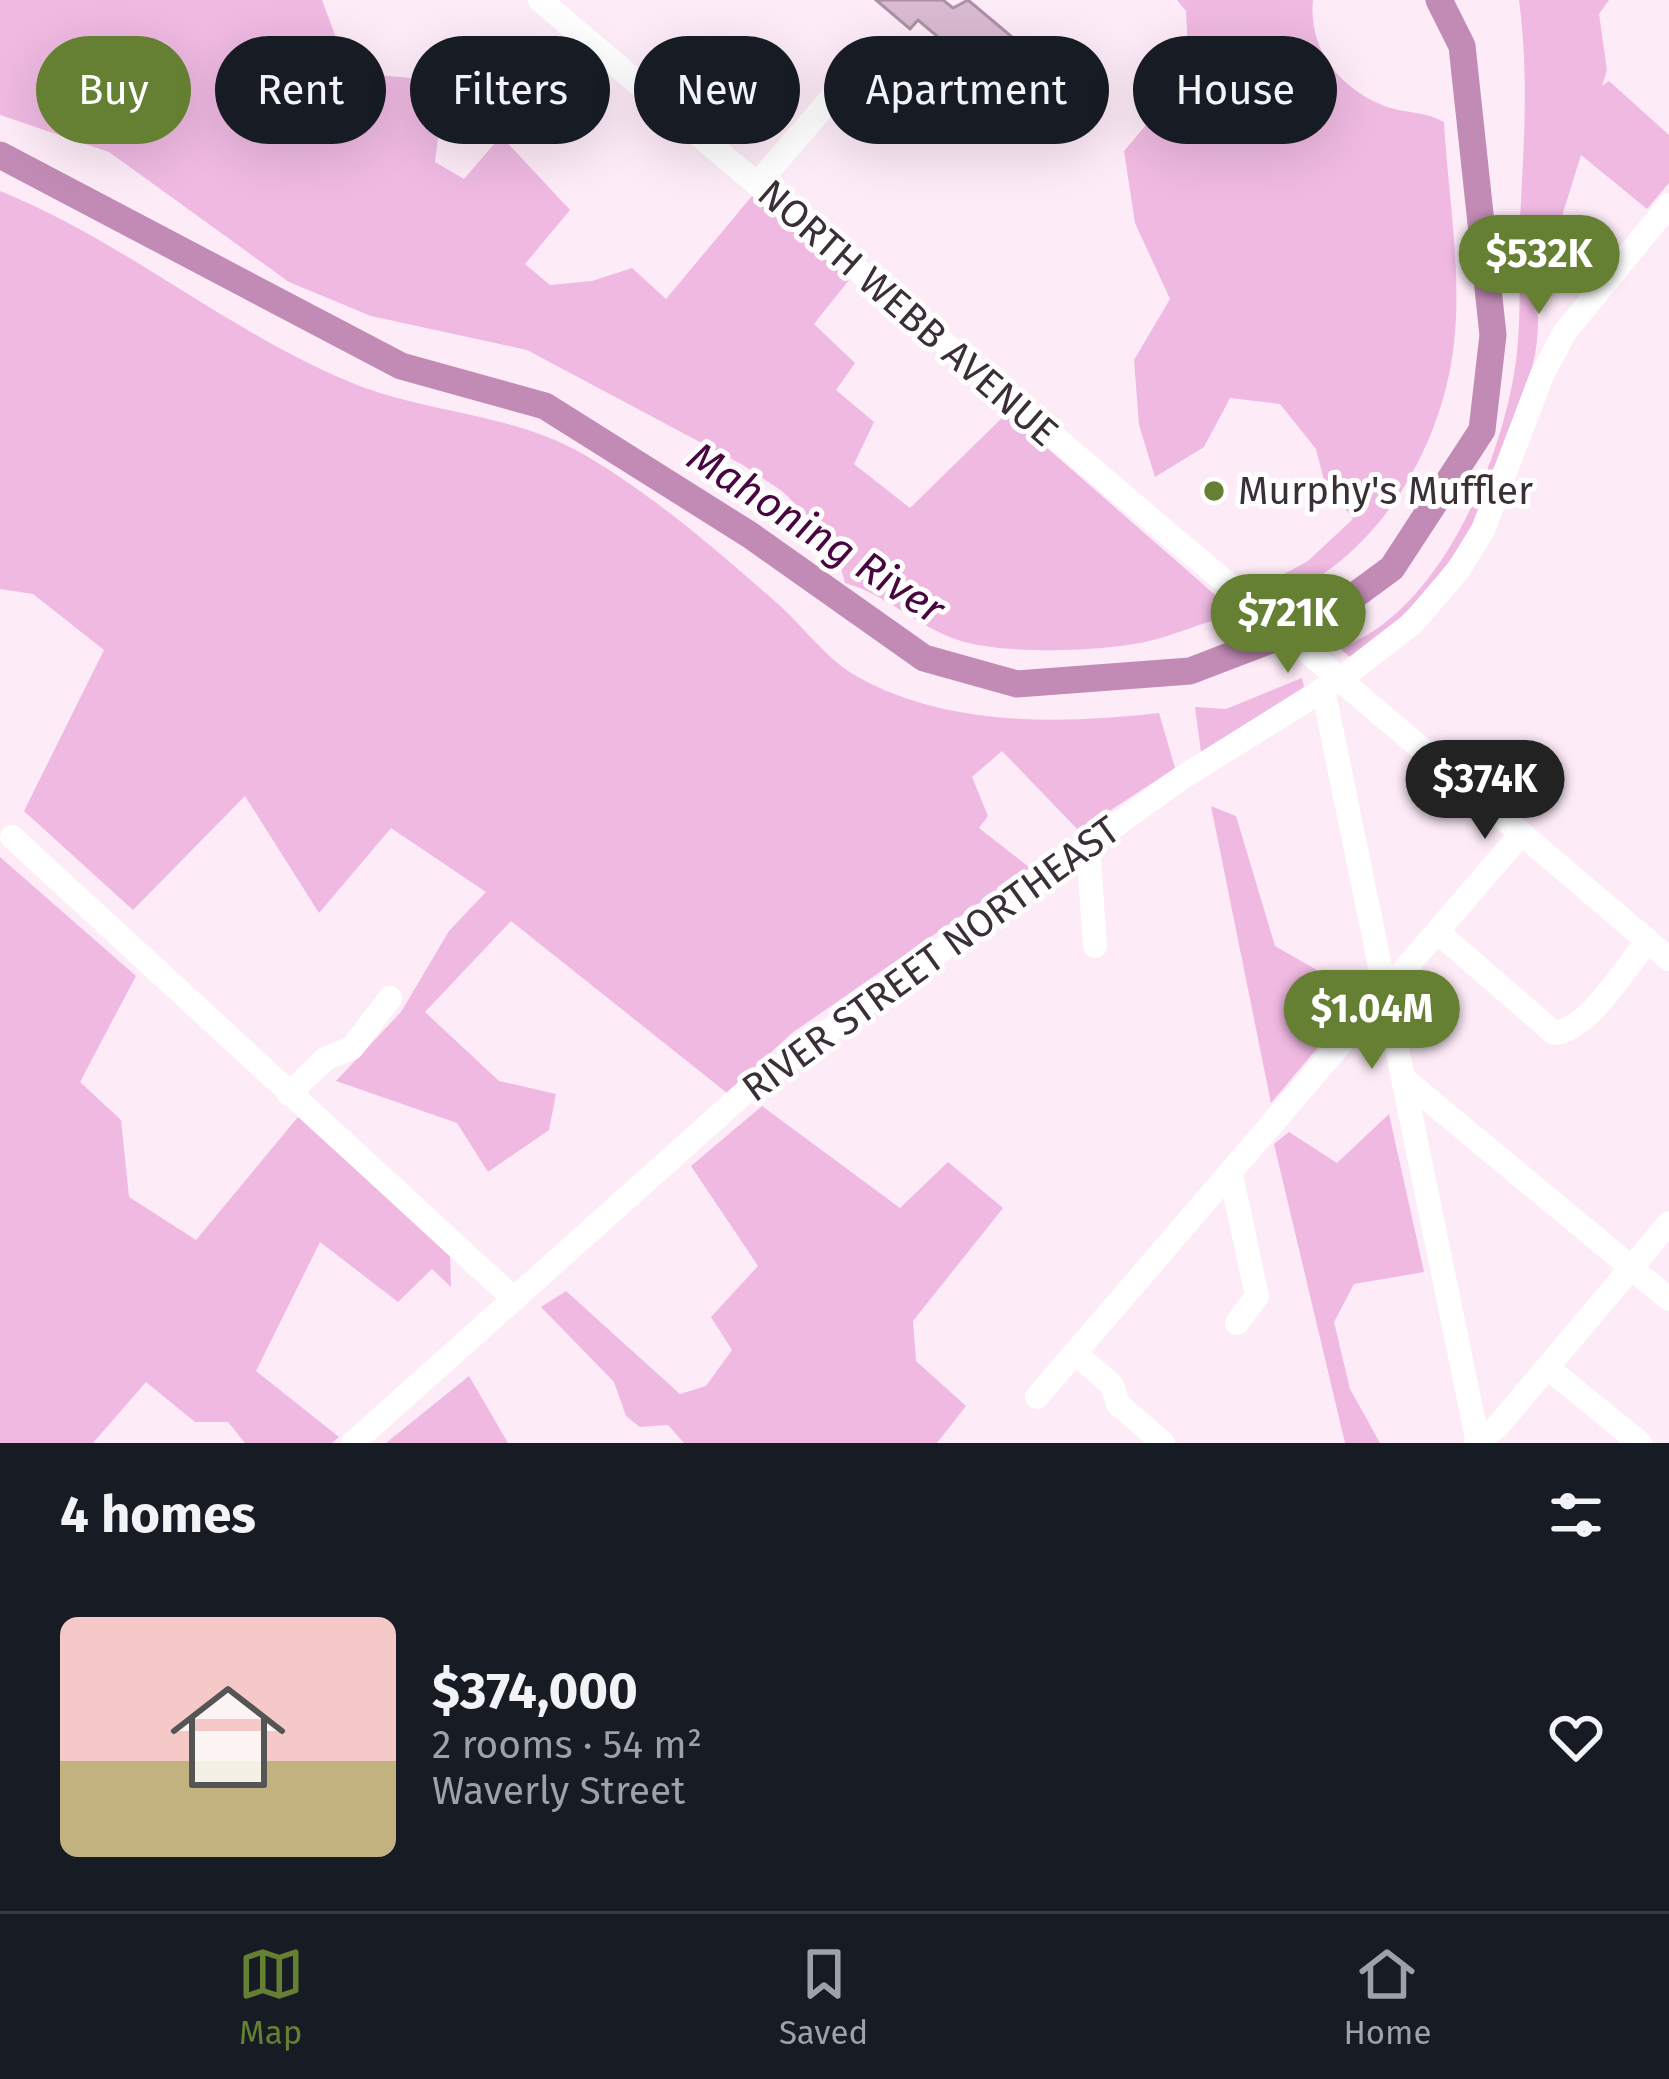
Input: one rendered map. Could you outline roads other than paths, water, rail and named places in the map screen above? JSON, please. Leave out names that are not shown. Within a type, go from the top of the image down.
[{"type":"street","name":"NORTH WEBB AVENUE","points":[[540,0],[1276,626],[1331,684],[1660,944]]},
{"type":"street","points":[[757,184],[824,107]]},
{"type":"street","name":"RIVER STREET NORTHEAST","points":[[353,1443],[752,1086],[1183,777],[1396,638],[1445,588],[1472,550],[1504,484],[1542,376],[1565,332],[1669,205]]},
{"type":"street","points":[[1331,684],[1387,994],[1478,1442]]},
{"type":"street","points":[[1037,1397],[1440,934],[1521,834]]},
{"type":"street","points":[[12,837],[200,1015],[514,1299]]},
{"type":"street","points":[[1088,845],[1095,946]]},
{"type":"street","points":[[1440,934],[1554,1033],[1566,1032],[1582,1019],[1660,944]]},
{"type":"street","points":[[289,1094],[325,1059],[352,1048],[390,998]]},
{"type":"street","points":[[1404,1079],[1669,1298]]},
{"type":"street","points":[[1231,1174],[1257,1296],[1237,1323]]},
{"type":"street","points":[[1478,1442],[1548,1368],[1669,1223]]},
{"type":"street","points":[[1076,1354],[1112,1385],[1118,1404],[1163,1443]]},
{"type":"street","points":[[1548,1368],[1640,1443]]},
{"type":"waterway","name":"Mahoning River","points":[[0,155],[401,366],[545,406],[750,535],[924,658],[1017,684],[1190,671],[1320,621],[1392,568],[1482,430],[1493,335],[1462,46],[1439,0]]},
{"type":"place","name":"Murphy's Muffler","points":[[1214,491]]}]
